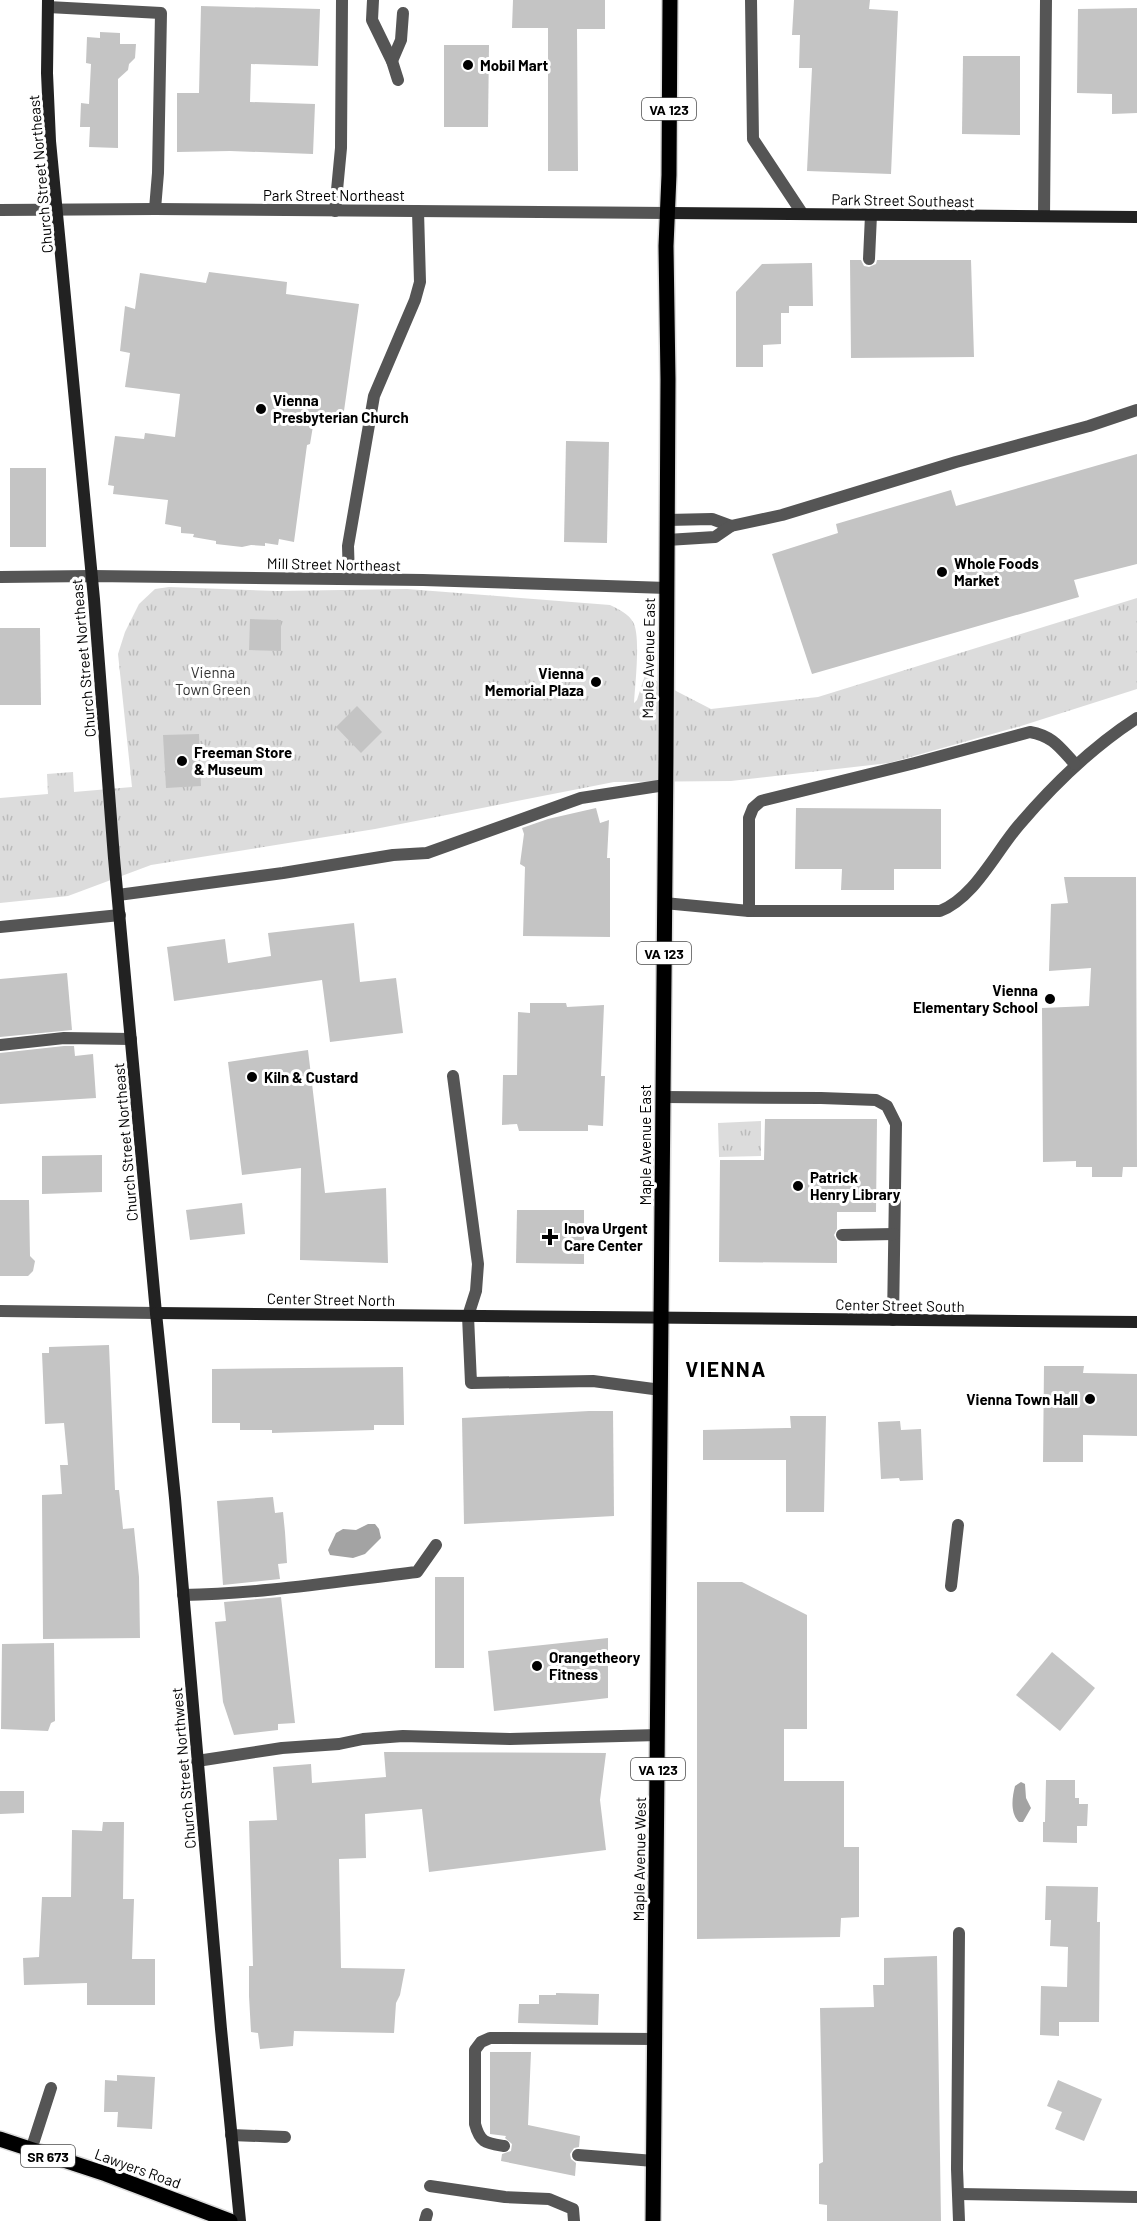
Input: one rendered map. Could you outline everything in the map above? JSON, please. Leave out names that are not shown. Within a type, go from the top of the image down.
[{"type":"main road","name":"Maple Avenue East","points":[[662,1317],[667,588],[666,246],[670,0]]},
{"type":"main road","name":"Maple Avenue West","points":[[653,2221],[660,1569],[658,1530],[662,1317]]},
{"type":"main road","name":"Lawyers Road","points":[[0,2139],[106,2174],[230,2221]]},
{"type":"street","points":[[335,211],[341,148],[342,0]]},
{"type":"street","points":[[373,0],[372,20],[392,61],[398,80]]},
{"type":"street","points":[[751,0],[753,139],[802,213]]},
{"type":"street","points":[[1044,216],[1046,0]]},
{"type":"street","points":[[48,4],[160,13],[158,173],[155,209]]},
{"type":"street","name":"Church Street Northeast","points":[[48,4],[47,73],[50,141],[92,576],[156,1313]]},
{"type":"street","points":[[392,61],[400,40],[403,12]]},
{"type":"street","name":"Park Street Northeast","points":[[0,210],[668,213]]},
{"type":"street","points":[[349,579],[348,546],[374,396],[415,300],[420,282],[418,211]]},
{"type":"street","name":"Park Street Southeast","points":[[668,213],[1137,217]]},
{"type":"street","points":[[869,260],[871,215]]},
{"type":"street","points":[[667,540],[715,537],[731,526],[782,515],[956,462],[1137,411]]},
{"type":"street","points":[[667,520],[712,519],[731,526]]},
{"type":"street","name":"Mill Street Northeast","points":[[0,577],[349,579],[667,588]]},
{"type":"street","points":[[664,903],[749,911],[940,911],[953,907],[967,894],[1018,826],[1075,764],[1137,718]]},
{"type":"street","points":[[749,911],[749,818],[753,808],[760,801],[1030,732],[1053,740],[1075,764]]},
{"type":"street","points":[[118,895],[283,873],[393,855],[427,853],[581,798],[665,785]]},
{"type":"street","points":[[0,927],[120,915]]},
{"type":"street","points":[[0,1045],[64,1038],[131,1039]]},
{"type":"street","points":[[453,1076],[478,1264],[476,1291],[468,1316],[471,1383],[593,1381],[661,1390]]},
{"type":"street","points":[[663,1097],[832,1098],[876,1100],[887,1106],[896,1124],[893,1320]]},
{"type":"street","points":[[842,1235],[894,1234]]},
{"type":"street","name":"Center Street North","points":[[0,1311],[662,1317]]},
{"type":"street","name":"Church Street Northwest","points":[[156,1313],[240,2221]]},
{"type":"street","name":"Center Street South","points":[[662,1317],[1137,1322]]},
{"type":"street","points":[[951,1586],[958,1525]]},
{"type":"street","points":[[183,1595],[417,1572],[436,1545]]},
{"type":"street","points":[[197,1761],[282,1748],[403,1736],[510,1739],[658,1735]]},
{"type":"street","points":[[959,1933],[959,2221]]},
{"type":"street","points":[[504,2145],[485,2142],[478,2135],[475,2124],[475,2050],[482,2042],[490,2038],[656,2039]]},
{"type":"street","points":[[32,2150],[51,2088]]},
{"type":"street","points":[[231,2135],[285,2137]]},
{"type":"street","points":[[578,2155],[654,2161]]},
{"type":"street","points":[[430,2186],[505,2197],[549,2199],[573,2209],[574,2221]]},
{"type":"street","points":[[959,2194],[1137,2197]]},
{"type":"green space","name":"Vienna Town Green","points":[[169,587],[277,591],[407,589],[610,605],[629,617],[635,628],[637,661],[634,703],[645,675],[711,709],[818,697],[1137,598],[1137,689],[1021,726],[889,763],[731,781],[614,782],[375,829],[151,865],[68,896],[0,903],[0,798],[48,794],[47,774],[73,772],[74,792],[132,787],[118,654],[125,632],[139,604],[155,589]]},
{"type":"green space","points":[[761,1121],[761,1156],[719,1157],[718,1123]]},
{"type":"shaded area","points":[[368,1524],[375,1524],[381,1538],[365,1554],[353,1558],[330,1555],[328,1550],[336,1533],[343,1529],[356,1530]]},
{"type":"shaded area","points":[[1021,1782],[1025,1784],[1026,1798],[1031,1808],[1023,1822],[1019,1822],[1014,1814],[1013,1795],[1015,1786]]},
{"type":"building","points":[[513,0],[605,0],[605,29],[577,29],[578,171],[548,171],[548,28],[512,28]]},
{"type":"building","points":[[794,0],[870,0],[869,9],[898,11],[891,174],[807,171],[812,68],[799,68],[800,35],[792,35]]},
{"type":"building","points":[[201,6],[320,9],[318,66],[251,64],[250,102],[315,104],[313,154],[177,152],[177,93],[199,93]]},
{"type":"building","points":[[1137,8],[1137,113],[1112,114],[1112,94],[1077,93],[1078,9]]},
{"type":"building","points":[[100,32],[120,33],[120,44],[136,44],[135,58],[129,64],[128,70],[118,79],[118,148],[89,147],[90,127],[80,127],[81,103],[89,104],[91,64],[86,63],[87,37],[100,38]]},
{"type":"building","points":[[444,45],[489,45],[488,127],[444,127]]},
{"type":"building","points":[[963,56],[1020,56],[1020,135],[962,134]]},
{"type":"building","points":[[850,260],[861,260],[864,266],[869,267],[876,264],[877,260],[971,260],[974,357],[851,358]]},
{"type":"building","points":[[812,263],[813,306],[789,306],[789,313],[781,313],[781,344],[763,345],[763,367],[736,367],[736,292],[762,264]]},
{"type":"building","name":"Vienna Presbyterian Church","points":[[209,272],[287,282],[286,294],[359,304],[343,418],[315,414],[310,444],[307,445],[294,542],[279,539],[278,545],[265,543],[265,546],[242,547],[216,544],[216,541],[193,537],[194,534],[181,533],[181,527],[165,524],[168,500],[113,494],[114,486],[108,485],[115,436],[144,439],[145,433],[175,437],[180,394],[125,387],[130,353],[120,351],[125,306],[135,309],[140,273],[206,283]]},
{"type":"building","points":[[566,441],[609,442],[607,543],[564,542]]},
{"type":"building","name":"Whole Foods Market","points":[[1137,454],[1137,564],[1074,580],[1079,597],[812,674],[772,554],[838,533],[836,524],[951,490],[956,506]]},
{"type":"building","points":[[10,468],[46,468],[46,547],[10,547]]},
{"type":"building","points":[[250,619],[281,620],[281,651],[249,650]]},
{"type":"building","points":[[0,628],[40,628],[41,705],[0,705]]},
{"type":"building","points":[[357,706],[382,732],[361,753],[336,727]]},
{"type":"building","name":"Freeman Store & Museum","points":[[199,734],[201,786],[166,788],[163,735]]},
{"type":"building","points":[[596,808],[600,823],[609,820],[607,858],[610,858],[610,937],[523,936],[525,867],[520,864],[524,834],[522,828],[548,819]]},
{"type":"building","points":[[796,808],[941,809],[941,869],[894,869],[894,890],[841,890],[842,869],[795,869]]},
{"type":"building","points":[[1064,877],[1136,877],[1137,1167],[1123,1167],[1122,1177],[1092,1177],[1092,1167],[1076,1167],[1076,1161],[1043,1162],[1042,1008],[1089,1006],[1091,968],[1049,971],[1051,904],[1068,903]]},
{"type":"building","points":[[354,923],[360,982],[396,978],[403,1033],[330,1042],[322,980],[174,1001],[167,947],[225,939],[228,963],[271,956],[268,933]]},
{"type":"building","points":[[67,973],[72,1030],[0,1037],[0,979]]},
{"type":"building","points":[[530,1003],[566,1003],[567,1007],[604,1005],[601,1076],[605,1076],[603,1126],[588,1125],[588,1131],[519,1131],[517,1124],[502,1125],[503,1075],[517,1075],[518,1012],[530,1013]]},
{"type":"building","points":[[74,1046],[75,1056],[93,1054],[96,1098],[0,1104],[0,1053]]},
{"type":"building","points":[[308,1050],[325,1193],[386,1188],[388,1263],[300,1260],[301,1168],[242,1175],[228,1062]]},
{"type":"building","name":"Patrick Henry Library","points":[[765,1119],[877,1119],[876,1212],[837,1212],[837,1229],[834,1235],[837,1241],[837,1263],[719,1262],[720,1160],[764,1160]]},
{"type":"building","points":[[102,1155],[102,1192],[42,1194],[42,1156]]},
{"type":"building","points":[[0,1200],[29,1200],[30,1256],[35,1261],[33,1271],[28,1276],[0,1276]]},
{"type":"building","points":[[242,1203],[245,1234],[190,1240],[186,1210]]},
{"type":"building","name":"Inova Urgent Care Center","points":[[517,1210],[584,1210],[584,1264],[516,1263]]},
{"type":"building","points":[[109,1345],[115,1490],[119,1490],[123,1529],[134,1528],[139,1577],[140,1638],[43,1639],[42,1495],[62,1494],[60,1465],[68,1465],[64,1423],[45,1424],[42,1353],[49,1353],[49,1347]]},
{"type":"building","name":"Vienna Town Hall","points":[[1044,1366],[1084,1366],[1083,1373],[1137,1374],[1137,1436],[1083,1435],[1083,1462],[1043,1462]]},
{"type":"building","points":[[403,1367],[404,1425],[374,1425],[374,1430],[272,1433],[272,1430],[240,1430],[240,1423],[212,1423],[212,1369]]},
{"type":"building","points":[[613,1411],[614,1516],[464,1524],[462,1418]]},
{"type":"building","points":[[790,1416],[826,1416],[824,1512],[786,1512],[786,1460],[703,1460],[703,1430],[791,1428]]},
{"type":"building","points":[[900,1421],[901,1430],[921,1429],[923,1480],[881,1479],[878,1422]]},
{"type":"building","points":[[273,1497],[275,1513],[283,1512],[285,1532],[287,1563],[278,1564],[280,1579],[223,1585],[217,1501]]},
{"type":"building","points":[[435,1577],[464,1577],[464,1668],[435,1668]]},
{"type":"building","points":[[697,1582],[742,1582],[807,1615],[807,1729],[784,1729],[784,1781],[844,1781],[844,1847],[859,1847],[859,1917],[841,1918],[840,1937],[697,1939]]},
{"type":"building","points":[[281,1597],[295,1723],[278,1724],[278,1730],[234,1735],[223,1702],[215,1622],[226,1621],[224,1602]]},
{"type":"building","points":[[608,1638],[608,1698],[494,1711],[488,1651]]},
{"type":"building","points":[[54,1643],[55,1721],[51,1723],[48,1731],[1,1729],[2,1644]]},
{"type":"building","points":[[1052,1652],[1095,1688],[1060,1731],[1016,1695]]},
{"type":"building","points":[[384,1752],[606,1753],[600,1800],[606,1850],[429,1872],[422,1809],[365,1814],[366,1858],[339,1859],[341,1968],[405,1969],[400,1995],[396,2003],[394,2033],[294,2031],[293,2046],[260,2049],[258,2033],[251,2032],[249,1996],[249,1966],[253,1966],[249,1821],[277,1820],[273,1767],[311,1764],[312,1783],[386,1777]]},
{"type":"building","points":[[1046,1780],[1075,1780],[1075,1798],[1079,1798],[1079,1804],[1088,1804],[1087,1826],[1077,1826],[1077,1843],[1043,1842]]},
{"type":"building","points":[[0,1791],[24,1791],[24,1813],[0,1814]]},
{"type":"building","points":[[103,1822],[124,1822],[123,1899],[134,1899],[132,1959],[155,1959],[155,2005],[87,2005],[87,1983],[24,1985],[23,1958],[39,1957],[42,1897],[71,1897],[72,1830],[102,1831]]},
{"type":"building","points":[[1046,1886],[1098,1887],[1099,2022],[1059,2022],[1059,2036],[1040,2035],[1041,1986],[1067,1987],[1068,1947],[1050,1946],[1051,1920],[1045,1920]]},
{"type":"building","points":[[937,1956],[941,2221],[827,2221],[827,2205],[819,2204],[819,2164],[823,2162],[820,2008],[874,2007],[873,1985],[884,1985],[884,1958]]},
{"type":"building","points":[[556,1993],[599,1994],[598,2025],[518,2023],[519,2004],[539,2004],[539,1995],[556,1995]]},
{"type":"building","points":[[490,2052],[531,2052],[528,2125],[580,2136],[579,2147],[574,2148],[570,2154],[571,2159],[576,2163],[575,2176],[501,2161],[502,2154],[511,2151],[512,2144],[505,2138],[506,2136],[490,2134]]},
{"type":"building","points":[[117,2075],[155,2077],[152,2129],[117,2127],[118,2112],[104,2112],[105,2080],[117,2081]]},
{"type":"building","points":[[1058,2080],[1102,2099],[1084,2141],[1055,2129],[1062,2112],[1047,2106]]},
{"type":"place","name":"Mobil Mart","points":[[468,65]]},
{"type":"place","name":"Vienna Presbyterian Church","points":[[261,409]]},
{"type":"place","name":"Whole Foods Market","points":[[942,572]]},
{"type":"place","name":"Vienna Memorial Plaza","points":[[596,682]]},
{"type":"place","name":"Freeman Store & Museum","points":[[182,761]]},
{"type":"place","name":"Vienna Elementary School","points":[[1050,999]]},
{"type":"place","name":"Kiln & Custard","points":[[252,1077]]},
{"type":"place","name":"Patrick Henry Library","points":[[798,1186]]},
{"type":"place","name":"Inova Urgent Care Center","points":[[550,1237]]},
{"type":"place","name":"Vienna Town Hall","points":[[1090,1399]]},
{"type":"place","name":"Orangetheory Fitness","points":[[537,1666]]},
{"type":"district","name":"VIENNA","points":[[726,1368]]}]
